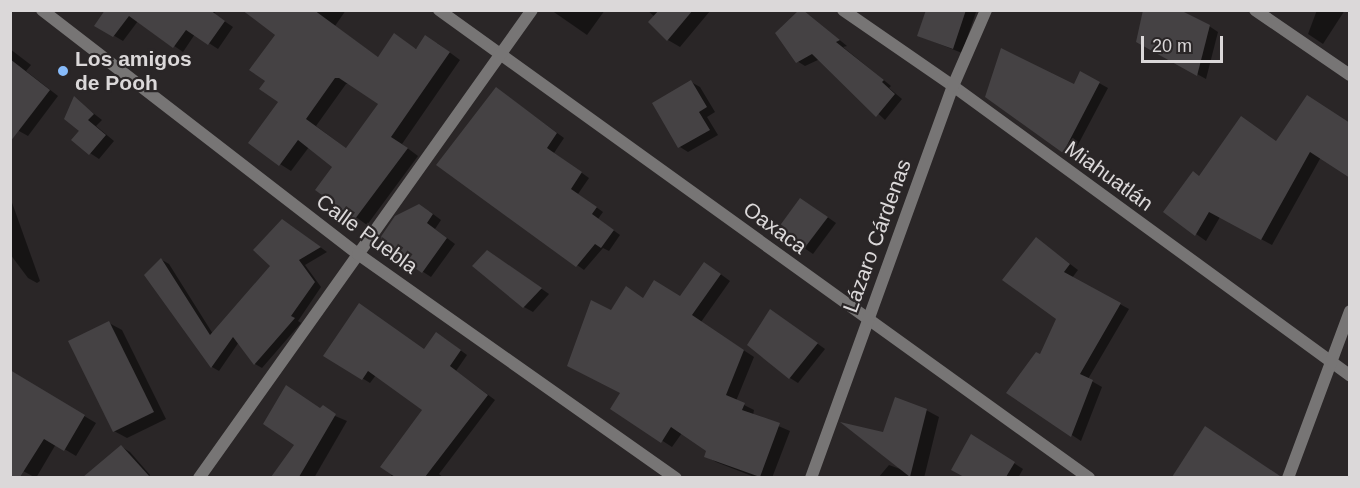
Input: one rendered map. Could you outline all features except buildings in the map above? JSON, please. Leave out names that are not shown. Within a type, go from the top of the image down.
[{"type":"street","name":"Calle Puebla","points":[[42,10],[358,254],[676,477]]},
{"type":"street","name":"Oaxaca","points":[[439,10],[1089,477]]},
{"type":"street","points":[[199,477],[532,10]]},
{"type":"street","name":"Miahuatlán","points":[[843,10],[953,86],[1350,376]]},
{"type":"street","name":"Lázaro Cárdenas","points":[[811,477],[953,86],[986,10]]},
{"type":"street","points":[[1255,10],[1350,75]]},
{"type":"street","points":[[1288,477],[1350,311]]},
{"type":"place","name":"Los amigos de Pooh","points":[[63,71]]}]
